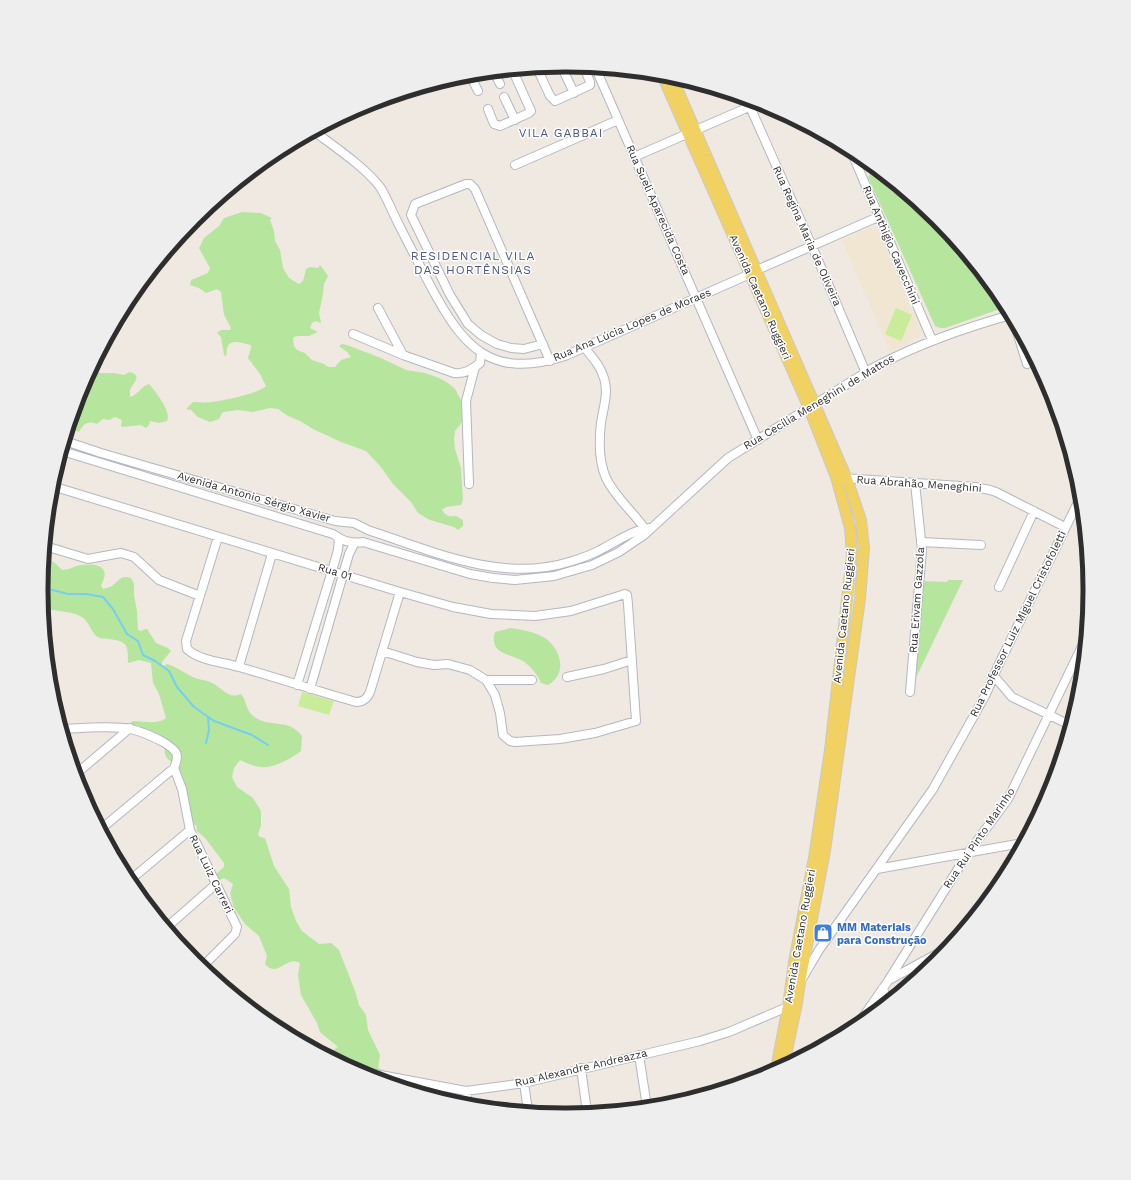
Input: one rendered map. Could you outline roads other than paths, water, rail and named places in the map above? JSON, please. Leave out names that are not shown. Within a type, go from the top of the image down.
[{"type":"main road","name":"Avenida Caetano Ruggieri","points":[[666,82],[692,132]]},
{"type":"main road","name":"Avenida Caetano Ruggieri","points":[[675,84],[692,132],[753,272],[812,407],[847,479],[861,520],[864,548],[860,599],[825,851],[800,982],[792,1005],[778,1062]]},
{"type":"main road","name":"Avenida Caetano Ruggieri","points":[[785,1058],[792,1005],[794,962],[814,858],[830,750],[841,641],[852,555],[850,528],[836,476],[812,407]]},
{"type":"street","points":[[564,72],[574,93]]},
{"type":"street","points":[[540,74],[552,100],[555,101],[590,85],[586,73]]},
{"type":"street","name":"Rua Sueli Aparecida Costa","points":[[599,74],[758,440]]},
{"type":"street","points":[[488,109],[494,124],[500,126],[531,111],[515,75]]},
{"type":"street","points":[[497,77],[500,84]]},
{"type":"street","points":[[473,81],[478,91]]},
{"type":"street","points":[[504,97],[515,120]]},
{"type":"street","points":[[634,157],[692,132],[746,105]]},
{"type":"street","name":"Rua Regina Maria de Oliveira","points":[[753,108],[866,373]]},
{"type":"street","points":[[515,165],[618,120]]},
{"type":"street","name":"Rua Ana Lúcia Lopes de Moraes","points":[[319,135],[346,156],[379,186],[443,309],[463,337],[481,353],[495,360],[521,364],[550,361],[565,356],[878,217]]},
{"type":"street","name":"Rua Anthigio Cavecchini","points":[[856,162],[932,340]]},
{"type":"street","points":[[542,344],[524,350],[511,348],[497,344],[481,335],[468,324],[450,295],[410,215],[415,204],[466,184],[470,184],[475,189],[550,361]]},
{"type":"street","points":[[378,308],[402,355]]},
{"type":"street","name":"Rua Cecília Meneghini de Mattos","points":[[648,529],[736,452],[866,373],[892,358],[932,340],[1005,316]]},
{"type":"street","points":[[353,334],[402,355],[454,374],[463,374],[470,371],[480,363],[481,353]]},
{"type":"street","points":[[310,689],[343,575],[354,544],[363,542],[470,574],[515,580],[554,576],[592,565],[619,552],[648,529],[619,499],[606,478],[600,456],[601,425],[606,395],[605,379],[598,364],[584,347]]},
{"type":"street","points":[[469,484],[466,401],[475,367]]},
{"type":"street","name":"Avenida Antonio Sérgio Xavier","points":[[70,442],[335,521],[347,521],[354,523],[368,530],[467,562],[501,568],[532,568],[568,562],[598,551],[624,537],[648,529]]},
{"type":"street","name":"Avenida Antonio Sérgio Xavier","points":[[67,453],[336,536],[354,544]]},
{"type":"street","name":"Rua Abrahão Meneghini","points":[[836,476],[847,479],[975,487],[990,490],[1065,527]]},
{"type":"street","name":"Rua Erivam Gazzola","points":[[910,692],[922,550],[915,483]]},
{"type":"street","name":"Rua 01","points":[[58,488],[272,554],[453,607],[491,614],[535,616],[571,611],[623,594],[627,595],[632,660]]},
{"type":"street","name":"Rua Professor Luiz Miguel Cristofoletti","points":[[800,982],[819,950],[933,789],[986,694],[1076,506]]},
{"type":"street","points":[[999,587],[1034,512]]},
{"type":"street","points":[[297,685],[338,550],[336,536],[332,529],[335,521]]},
{"type":"street","points":[[363,542],[366,539],[368,530]]},
{"type":"street","points":[[218,537],[186,641],[187,649],[196,655],[239,666],[356,702],[364,700],[368,697],[370,692],[400,592]]},
{"type":"street","points":[[921,542],[981,545]]},
{"type":"street","points":[[50,547],[88,559],[120,553],[134,557],[159,580],[200,596]]},
{"type":"street","points":[[239,666],[272,554]]},
{"type":"street","points":[[382,651],[417,662],[434,665],[448,664],[470,670],[486,680],[495,695],[505,738],[510,741],[560,739],[595,733],[636,722],[632,660],[567,677]]},
{"type":"street","name":"Rua Rui Pinto Marinho","points":[[866,1011],[968,853],[1008,799],[1080,651]]},
{"type":"street","points":[[994,676],[1012,697],[1065,723]]},
{"type":"street","points":[[486,680],[532,680]]},
{"type":"street","points":[[80,770],[130,728]]},
{"type":"street","name":"Rua Luiz Carreri","points":[[67,729],[130,728],[154,737],[173,748],[178,755],[178,760],[174,768],[182,789],[190,830],[237,927],[235,934],[207,962]]},
{"type":"street","points":[[105,826],[174,768]]},
{"type":"street","points":[[134,877],[190,830]]},
{"type":"street","points":[[876,869],[1017,844]]},
{"type":"street","points":[[170,924],[216,884]]},
{"type":"street","name":"Rua Professor Luiz Miguel Cristofoletti","points":[[794,962],[805,959],[819,950]]},
{"type":"street","points":[[886,996],[885,984],[927,960]]},
{"type":"street","name":"Rua Alexandre Andreazza","points":[[414,1085],[466,1091],[524,1083],[700,1041],[729,1032],[792,1005]]},
{"type":"street","points":[[639,1055],[646,1101]]},
{"type":"street","points":[[582,1068],[587,1107]]},
{"type":"street","points":[[524,1083],[527,1106]]},
{"type":"street","points":[[466,1091],[467,1098]]},
{"type":"waterway","points":[[48,589],[68,594],[86,594],[103,597],[113,609],[127,634],[138,641],[143,655],[169,671],[177,687],[194,707],[214,721],[252,735],[268,745]]},
{"type":"waterway","points":[[206,743],[209,730],[208,717]]},
{"type":"place","name":"MM Materiais para Construção","points":[[823,933]]},
{"type":"district","name":"VILA GABBAI","points":[[561,133]]},
{"type":"district","name":"RESIDENCIAL VILA DAS HORTÊNSIAS","points":[[473,263]]}]
